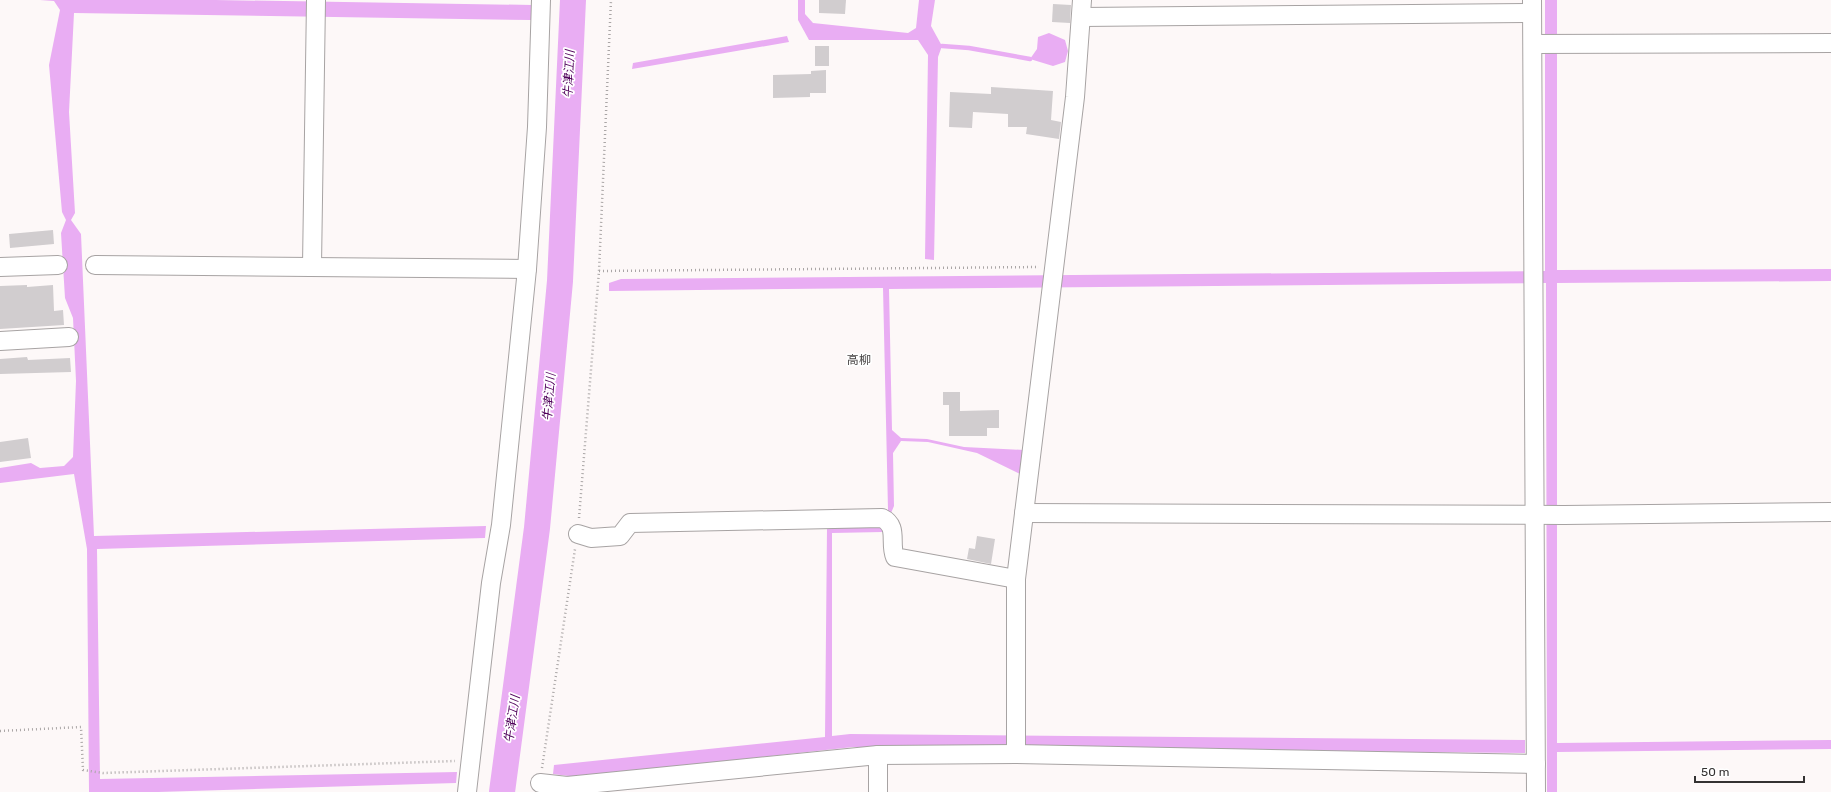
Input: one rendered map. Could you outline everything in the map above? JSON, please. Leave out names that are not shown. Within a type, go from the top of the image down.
[{"type":"street","points":[[312,266],[316,0]]},
{"type":"street","points":[[467,792],[491,583],[501,525],[527,269],[537,127],[541,0]]},
{"type":"street","points":[[1016,754],[1016,579],[1075,97],[1082,8],[1532,6],[1536,792]]},
{"type":"street","points":[[1532,44],[1831,42]]},
{"type":"street","points":[[0,267],[58,265]]},
{"type":"street","points":[[95,265],[527,269]]},
{"type":"street","points":[[0,341],[69,337]]},
{"type":"street","points":[[1024,513],[1564,514],[1831,512]]},
{"type":"street","points":[[578,534],[591,538],[620,536],[630,523],[886,520],[892,526],[893,552],[895,557],[1016,579]]},
{"type":"street","points":[[540,783],[567,786],[878,755],[1016,754],[1536,764]]},
{"type":"street","points":[[878,755],[878,792]]},
{"type":"path","points":[[540,783],[578,534],[600,271],[611,0]]},
{"type":"path","points":[[600,271],[1054,270]]},
{"type":"path","points":[[0,731],[81,727],[83,770],[103,773],[471,760]]},
{"type":"shaded area","points":[[40,0],[215,0],[532,5],[531,20],[74,13],[69,112],[75,213],[71,220],[81,234],[94,536],[486,526],[485,538],[97,549],[100,779],[457,772],[456,783],[158,792],[89,792],[87,549],[74,474],[0,483],[0,468],[31,463],[40,468],[64,466],[73,457],[76,381],[73,318],[65,298],[61,233],[66,220],[62,212],[49,65],[60,10],[54,1]]},
{"type":"shaded area","points":[[798,0],[805,0],[805,14],[813,23],[908,33],[916,28],[919,0],[935,0],[931,26],[942,46],[938,57],[934,260],[925,259],[928,55],[918,40],[809,40],[798,20]]},
{"type":"shaded area","points":[[1545,0],[1557,0],[1557,270],[1831,269],[1831,281],[1557,283],[1557,743],[1831,740],[1831,749],[1557,752],[1557,792],[1547,792],[1546,283],[889,289],[892,430],[901,438],[927,439],[964,447],[1024,450],[1020,474],[977,453],[928,442],[901,441],[893,453],[894,506],[883,532],[832,533],[832,736],[850,734],[1525,740],[1525,753],[853,747],[577,777],[553,774],[554,765],[825,737],[827,528],[882,527],[888,510],[883,288],[609,291],[609,283],[621,279],[1545,271]]},
{"type":"shaded area","points":[[1049,33],[1065,40],[1068,51],[1065,62],[1053,66],[1030,59],[1037,49],[1038,37]]},
{"type":"shaded area","points":[[787,36],[789,42],[632,69],[633,63]]},
{"type":"building","points":[[819,0],[846,0],[845,14],[819,13]]},
{"type":"building","points":[[1053,4],[1071,5],[1070,23],[1052,22]]},
{"type":"building","points":[[815,46],[829,46],[829,66],[815,66]]},
{"type":"building","points":[[826,70],[826,93],[810,93],[810,97],[773,98],[773,75],[811,74],[811,71]]},
{"type":"building","points":[[991,87],[1053,91],[1051,120],[1061,122],[1059,139],[1026,134],[1027,127],[1008,127],[1008,114],[973,112],[972,128],[949,127],[950,92],[991,94]]},
{"type":"building","points":[[53,230],[54,244],[10,248],[9,234]]},
{"type":"building","points":[[27,285],[27,287],[53,285],[54,311],[63,310],[64,325],[0,329],[0,286]]},
{"type":"building","points":[[27,357],[28,360],[70,358],[71,372],[0,374],[0,359]]},
{"type":"building","points":[[943,392],[960,392],[960,411],[999,410],[999,428],[987,428],[987,436],[949,436],[949,405],[943,405]]},
{"type":"building","points":[[28,438],[31,458],[0,462],[0,442]]},
{"type":"building","points":[[977,536],[995,539],[991,564],[967,559],[969,548],[975,549]]},
{"type":"waterway","name":"牛津江川","points":[[502,792],[537,528],[560,281],[573,0]]},
{"type":"waterway","points":[[942,46],[969,48],[1030,59]]},
{"type":"district","name":"高柳","points":[[859,360]]}]
